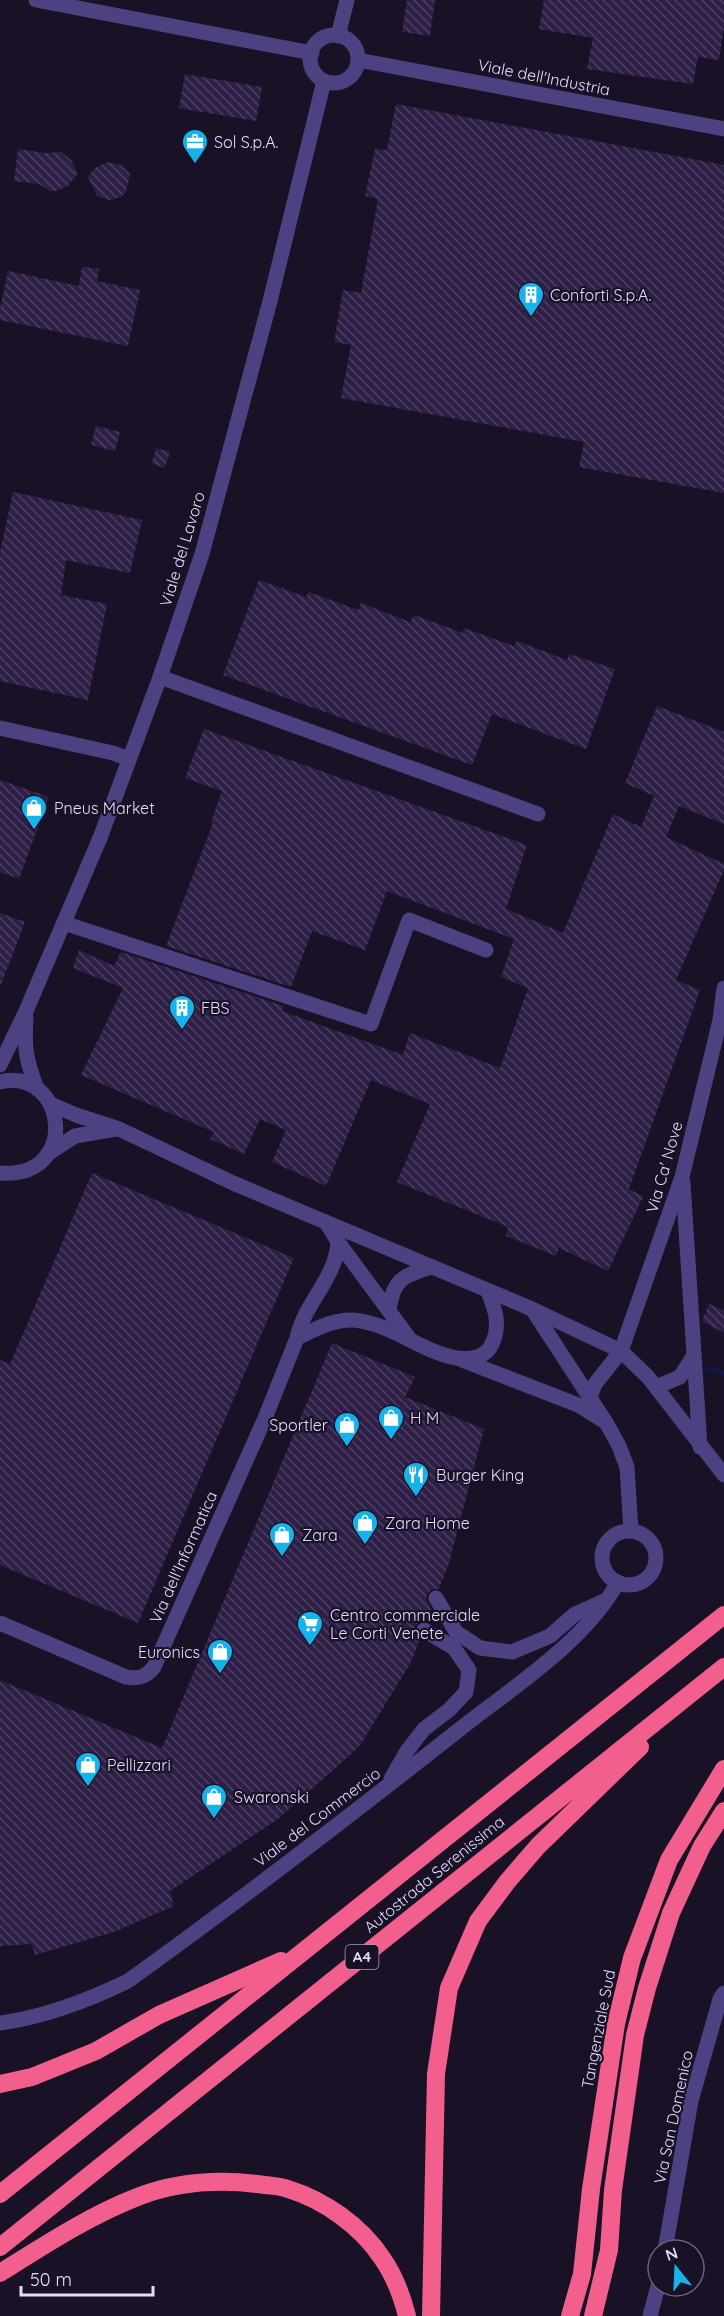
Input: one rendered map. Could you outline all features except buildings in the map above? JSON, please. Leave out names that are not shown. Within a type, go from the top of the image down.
[{"type":"highway","name":"Autostrada Serenissima","points":[[0,2194],[724,1615]]},
{"type":"highway","name":"Autostrada Serenissima","points":[[0,2247],[724,1667]]},
{"type":"highway","name":"A4","points":[[430,2316],[436,2074],[449,1988],[478,1922],[507,1882],[538,1846],[619,1768],[688,1696]]},
{"type":"highway","name":"Tangenziale Sud","points":[[570,2316],[582,2274],[591,2189],[616,2024],[632,1958],[669,1860],[724,1769]]},
{"type":"highway","points":[[593,2316],[609,2250],[616,2168],[635,2035],[647,1988],[670,1913],[702,1846],[724,1811]]},
{"type":"highway","name":"A4","points":[[0,2084],[32,2077],[96,2051],[159,2015],[304,1951]]},
{"type":"highway","points":[[0,2274],[86,2223],[140,2196],[192,2182],[239,2181],[288,2188],[330,2208],[361,2232],[382,2258],[401,2295],[407,2316]]},
{"type":"street","points":[[36,0],[312,53]]},
{"type":"street","points":[[338,36],[347,0]]},
{"type":"street","points":[[331,35],[338,36],[351,41],[355,47],[357,68],[347,80],[332,83],[324,81],[315,72],[311,60],[319,41],[331,35]]},
{"type":"street","name":"Viale dell'Industria","points":[[358,60],[724,129]]},
{"type":"street","name":"Viale del Lavoro","points":[[0,1065],[26,1011],[100,838],[160,677],[202,554],[287,232],[324,81]]},
{"type":"street","points":[[160,677],[538,814]]},
{"type":"street","points":[[0,728],[113,753],[129,759]]},
{"type":"street","points":[[64,924],[371,1024],[409,920],[486,950]]},
{"type":"street","name":"Via Ca' Nove","points":[[590,1397],[595,1384],[621,1351],[682,1177],[720,1020],[724,988]]},
{"type":"street","name":"Viale del Lavoro","points":[[26,1011],[27,1063],[37,1089],[51,1104]]},
{"type":"street","points":[[0,1082],[22,1082],[37,1089]]},
{"type":"street","points":[[51,1104],[119,1129],[233,1183],[532,1309],[621,1351],[656,1387],[700,1447],[724,1475]]},
{"type":"street","points":[[0,1173],[14,1174],[28,1171],[40,1164],[49,1153],[55,1141],[57,1129],[56,1116],[51,1104]]},
{"type":"street","points":[[49,1153],[75,1136],[119,1129]]},
{"type":"street","points":[[682,1177],[700,1447]]},
{"type":"street","points":[[326,1222],[338,1242],[409,1338]]},
{"type":"street","name":"Via dell'Informatica","points":[[0,1623],[126,1677],[135,1678],[147,1675],[154,1667],[236,1483],[297,1338],[300,1324],[333,1267],[338,1242]]},
{"type":"street","points":[[389,1310],[395,1284],[413,1273],[432,1267]]},
{"type":"street","points":[[456,1358],[474,1359],[490,1349],[497,1334],[496,1315],[488,1291]]},
{"type":"street","points":[[532,1309],[607,1424],[627,1467],[631,1531]]},
{"type":"street","points":[[297,1338],[334,1322],[352,1320],[371,1324],[578,1405],[607,1424]]},
{"type":"street","points":[[656,1387],[680,1377],[694,1355]]},
{"type":"street","points":[[631,1531],[643,1534],[651,1541],[656,1551],[656,1562],[652,1573],[642,1582],[628,1585],[618,1582],[608,1574],[603,1565],[602,1556],[610,1539],[620,1533],[631,1531]]},
{"type":"street","name":"Viale del Commercio","points":[[0,2022],[16,2021],[84,2002],[128,1981],[386,1787],[579,1635],[609,1598],[618,1582]]},
{"type":"street","points":[[436,1598],[456,1632],[480,1648],[512,1652],[550,1636],[575,1614],[609,1598]]},
{"type":"street","points":[[386,1787],[407,1751],[424,1729],[449,1710],[466,1692],[469,1670],[454,1648],[424,1630]]},
{"type":"street","name":"Via San Domenico","points":[[667,2238],[691,2101],[720,1999],[724,1993]]},
{"type":"street","points":[[650,2316],[655,2298]]},
{"type":"waterway","points":[[708,1368],[724,1374]]},
{"type":"place","name":"Sol S.p.A.","points":[[195,165]]},
{"type":"place","name":"Conforti S.p.A.","points":[[531,318]]},
{"type":"place","name":"Pneus Market","points":[[34,831]]},
{"type":"place","name":"FBS","points":[[182,1031]]},
{"type":"place","name":"H M","points":[[391,1441]]},
{"type":"place","name":"Sportler","points":[[347,1448]]},
{"type":"place","name":"Burger King","points":[[416,1498]]},
{"type":"place","name":"Zara Home","points":[[365,1546]]},
{"type":"place","name":"Zara","points":[[282,1558]]},
{"type":"place","name":"Centro commerciale Le Corti Venete","points":[[310,1647]]},
{"type":"place","name":"Euronics","points":[[220,1675]]},
{"type":"place","name":"Pellizzari","points":[[88,1788]]},
{"type":"place","name":"Swaronski","points":[[214,1820]]}]
